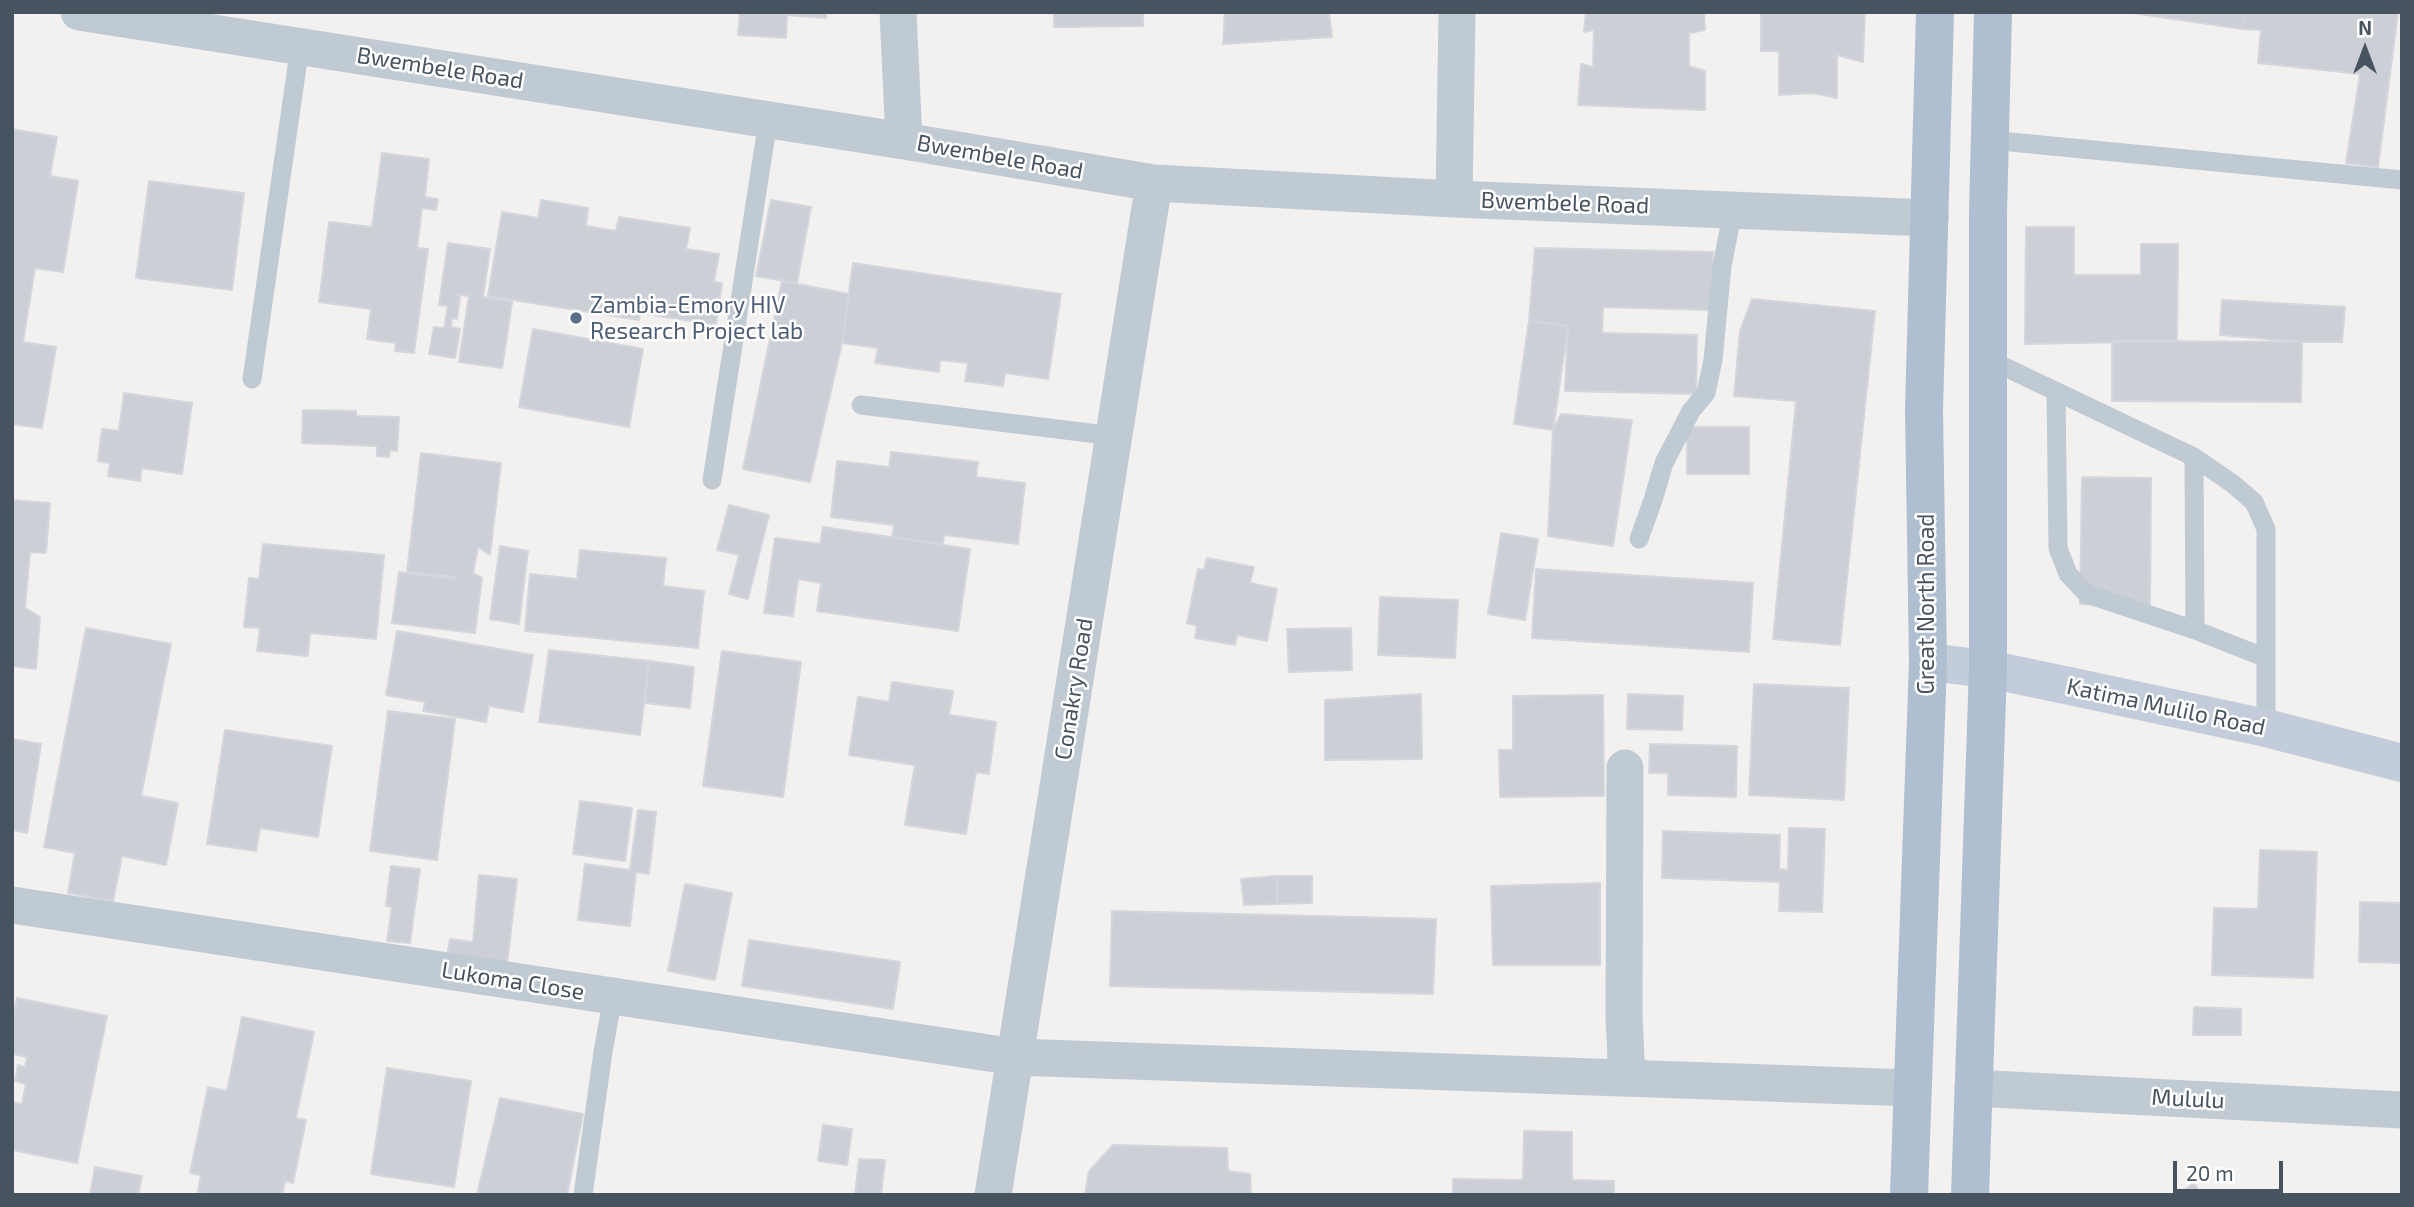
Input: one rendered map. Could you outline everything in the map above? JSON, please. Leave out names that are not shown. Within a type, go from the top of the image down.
[{"type":"main road","name":"Great North Road","points":[[1909,1195],[1928,662],[1924,410],[1935,12]]},
{"type":"main road","points":[[1970,1195],[1988,669],[1988,359],[1993,12]]},
{"type":"main road","name":"Katima Mulilo Road","points":[[1928,662],[1988,669],[2266,728],[2402,764]]},
{"type":"street","name":"Bwembele Road","points":[[79,12],[904,141],[1154,183],[1454,199],[1930,218]]},
{"type":"street","points":[[898,12],[904,141]]},
{"type":"street","points":[[1454,199],[1457,12]]},
{"type":"street","name":"Conakry Road","points":[[993,1195],[1154,183]]},
{"type":"street","points":[[1625,768],[1624,1016],[1627,1077]]},
{"type":"street","name":"Lukoma Close","points":[[12,905],[1015,1057],[1912,1088]]},
{"type":"street","name":"Mululu","points":[[1973,1088],[2402,1110]]},
{"type":"lane","points":[[252,379],[300,46]]},
{"type":"lane","points":[[712,480],[768,121]]},
{"type":"lane","points":[[1990,140],[2402,180]]},
{"type":"lane","points":[[1639,539],[1664,463],[1691,411],[1706,393],[1713,360],[1722,266],[1733,210]]},
{"type":"lane","points":[[1988,359],[2194,457],[2234,484],[2254,502],[2266,529],[2266,728]]},
{"type":"lane","points":[[2056,392],[2059,548],[2068,573],[2087,594],[2195,630],[2266,658]]},
{"type":"lane","points":[[861,405],[1114,436]]},
{"type":"lane","points":[[2194,457],[2195,630]]},
{"type":"lane","points":[[583,1195],[613,996]]},
{"type":"building","points":[[740,12],[826,12],[826,18],[787,15],[786,38],[738,35]]},
{"type":"building","points":[[1054,12],[1143,12],[1143,26],[1054,27]]},
{"type":"building","points":[[1225,12],[1329,12],[1332,37],[1223,44]]},
{"type":"building","points":[[1586,12],[1704,12],[1705,30],[1689,33],[1689,66],[1705,71],[1705,110],[1578,105],[1581,64],[1593,67],[1594,30],[1584,32]]},
{"type":"building","points":[[1761,12],[1865,12],[1863,62],[1837,55],[1837,98],[1813,93],[1779,95],[1779,51],[1761,51]]},
{"type":"building","points":[[2126,12],[2245,12],[2242,29]]},
{"type":"building","points":[[2245,12],[2398,12],[2378,167],[2346,163],[2360,74],[2258,63],[2261,30],[2242,29]]},
{"type":"building","points":[[12,129],[57,137],[50,176],[78,181],[63,272],[35,268],[23,342],[56,347],[42,428],[12,424]]},
{"type":"building","points":[[382,153],[429,159],[425,197],[438,199],[436,210],[422,208],[417,248],[428,249],[414,353],[395,351],[396,343],[367,339],[371,309],[319,302],[329,222],[372,227]]},
{"type":"building","points":[[149,181],[244,193],[232,290],[136,278]]},
{"type":"building","points":[[541,200],[588,208],[586,226],[616,231],[619,217],[690,228],[686,249],[719,254],[714,282],[722,283],[716,325],[640,313],[639,320],[488,296],[502,212],[538,218]]},
{"type":"building","points":[[771,200],[811,207],[797,283],[756,276]]},
{"type":"building","points":[[2026,227],[2074,227],[2074,275],[2141,275],[2141,244],[2178,244],[2177,341],[2025,344]]},
{"type":"building","points":[[448,243],[490,249],[483,297],[512,302],[502,368],[459,362],[469,296],[455,294],[460,297],[457,319],[452,318],[451,327],[460,329],[455,358],[429,354],[434,327],[444,328],[448,306],[439,305]]},
{"type":"building","points":[[1535,248],[1713,252],[1711,310],[1603,307],[1602,333],[1697,335],[1696,394],[1565,391],[1568,326],[1529,321]]},
{"type":"building","points":[[853,263],[1061,294],[1048,379],[1005,373],[1003,386],[965,381],[968,363],[940,360],[939,372],[875,363],[878,348],[842,343]]},
{"type":"building","points":[[782,281],[849,294],[842,343],[810,482],[743,469]]},
{"type":"building","points":[[1752,299],[1875,311],[1840,645],[1773,639],[1796,401],[1734,396],[1740,331]]},
{"type":"building","points":[[2222,300],[2345,307],[2342,342],[2302,342],[2220,335]]},
{"type":"building","points":[[1529,321],[1568,326],[1553,430],[1514,424]]},
{"type":"building","points":[[533,329],[643,349],[629,427],[519,407]]},
{"type":"building","points":[[2112,341],[2302,342],[2301,402],[2112,401]]},
{"type":"building","points":[[124,393],[192,403],[182,474],[142,468],[140,481],[108,476],[110,463],[98,461],[102,429],[119,431]]},
{"type":"building","points":[[303,410],[356,411],[356,416],[399,417],[397,451],[390,450],[389,457],[377,456],[377,446],[302,443]]},
{"type":"building","points":[[1561,414],[1632,420],[1613,546],[1548,536],[1553,430]]},
{"type":"building","points":[[1687,427],[1749,427],[1749,474],[1687,474]]},
{"type":"building","points":[[891,452],[978,462],[976,477],[1025,483],[1018,544],[944,535],[943,544],[892,537],[894,525],[831,517],[837,461],[889,467]]},
{"type":"building","points":[[421,453],[501,463],[490,555],[478,547],[473,573],[482,578],[475,633],[392,623],[399,572],[456,577],[407,572]]},
{"type":"building","points":[[2082,477],[2151,478],[2150,607],[2080,604]]},
{"type":"building","points":[[12,500],[50,503],[46,553],[30,552],[25,608],[40,617],[36,669],[12,666]]},
{"type":"building","points":[[729,505],[769,515],[748,599],[729,594],[739,555],[717,550]]},
{"type":"building","points":[[823,527],[970,549],[958,631],[817,611],[821,583],[798,579],[793,616],[764,613],[775,538],[820,544]]},
{"type":"building","points":[[1501,533],[1538,539],[1525,620],[1488,614]]},
{"type":"building","points":[[263,544],[384,555],[376,639],[310,633],[308,656],[257,651],[260,628],[244,627],[249,578],[259,579]]},
{"type":"building","points":[[500,546],[528,551],[519,624],[490,619]]},
{"type":"building","points":[[580,550],[666,558],[663,586],[704,591],[698,648],[525,631],[530,574],[577,579]]},
{"type":"building","points":[[1207,558],[1254,567],[1250,583],[1277,589],[1267,641],[1237,635],[1235,645],[1195,638],[1197,626],[1187,623],[1198,569],[1204,570]]},
{"type":"building","points":[[1536,569],[1753,583],[1749,652],[1532,638]]},
{"type":"building","points":[[1380,597],[1458,600],[1455,658],[1378,655]]},
{"type":"building","points":[[86,628],[171,644],[141,796],[178,803],[166,865],[122,856],[113,901],[68,893],[75,853],[44,847]]},
{"type":"building","points":[[1351,628],[1352,670],[1289,672],[1287,629]]},
{"type":"building","points":[[397,631],[533,655],[523,712],[489,706],[486,722],[423,711],[425,702],[386,695]]},
{"type":"building","points":[[549,650],[649,661],[640,735],[539,722]]},
{"type":"building","points":[[722,651],[801,662],[783,797],[703,786]]},
{"type":"building","points":[[649,661],[694,667],[690,708],[645,703]]},
{"type":"building","points":[[892,682],[953,691],[949,715],[996,722],[989,774],[976,772],[966,834],[905,825],[915,765],[849,755],[858,697],[889,702]]},
{"type":"building","points":[[1754,684],[1849,688],[1844,800],[1749,795]]},
{"type":"building","points":[[1421,694],[1422,759],[1325,760],[1325,700]]},
{"type":"building","points":[[1628,694],[1683,696],[1682,730],[1627,729]]},
{"type":"building","points":[[1603,695],[1604,796],[1500,797],[1499,750],[1513,750],[1513,696]]},
{"type":"building","points":[[388,711],[455,719],[437,860],[370,851]]},
{"type":"building","points":[[225,730],[332,746],[318,837],[260,828],[256,851],[207,844]]},
{"type":"building","points":[[12,739],[41,744],[27,833],[12,830]]},
{"type":"building","points":[[1650,744],[1737,746],[1736,797],[1668,795],[1668,773],[1649,773]]},
{"type":"building","points":[[580,801],[632,808],[625,861],[573,854]]},
{"type":"building","points":[[638,810],[656,812],[649,874],[636,872],[630,926],[578,920],[585,864],[630,870]]},
{"type":"building","points":[[1789,828],[1825,829],[1822,912],[1779,911],[1780,882],[1662,878],[1663,831],[1780,835],[1779,869],[1788,870]]},
{"type":"building","points":[[2260,850],[2317,852],[2313,978],[2212,975],[2214,908],[2258,909]]},
{"type":"building","points":[[391,866],[420,869],[410,943],[387,941],[392,907],[386,906]]},
{"type":"building","points":[[479,875],[517,879],[507,965],[447,958],[450,939],[473,942]]},
{"type":"building","points":[[1277,876],[1277,904],[1244,905],[1241,879]]},
{"type":"building","points":[[1277,876],[1312,876],[1312,903],[1277,904]]},
{"type":"building","points":[[1600,883],[1600,965],[1493,965],[1491,886]]},
{"type":"building","points":[[685,884],[732,893],[715,980],[668,971]]},
{"type":"building","points":[[2360,902],[2402,903],[2402,963],[2359,962]]},
{"type":"building","points":[[1112,911],[1436,919],[1433,994],[1110,986]]},
{"type":"building","points":[[749,940],[900,962],[893,1009],[742,986]]},
{"type":"building","points":[[17,998],[107,1016],[77,1163],[12,1150],[12,1102],[22,1104],[26,1084],[15,1081],[18,1065],[25,1067],[27,1057],[12,1054],[12,1022]]},
{"type":"building","points":[[2194,1007],[2241,1009],[2241,1035],[2193,1035]]},
{"type":"building","points":[[242,1017],[314,1032],[296,1118],[306,1120],[293,1183],[285,1181],[282,1195],[211,1195],[198,1192],[201,1175],[190,1173],[208,1087],[227,1091]]},
{"type":"building","points":[[387,1068],[471,1081],[454,1187],[371,1174]]},
{"type":"building","points":[[500,1098],[583,1114],[567,1195],[477,1195]]},
{"type":"building","points":[[823,1125],[852,1129],[847,1165],[818,1161]]},
{"type":"building","points":[[1524,1131],[1572,1132],[1572,1180],[1614,1181],[1614,1195],[1453,1195],[1453,1179],[1523,1180]]},
{"type":"building","points":[[1113,1145],[1227,1148],[1228,1171],[1250,1174],[1251,1195],[1085,1195],[1089,1171]]},
{"type":"building","points":[[859,1159],[885,1160],[881,1195],[855,1195]]},
{"type":"building","points":[[95,1167],[142,1176],[138,1195],[90,1195]]},
{"type":"building","points":[[2194,1183],[2202,1195],[2176,1195]]},
{"type":"place","name":"Zambia-Emory HIV Research Project lab","points":[[576,318]]}]
